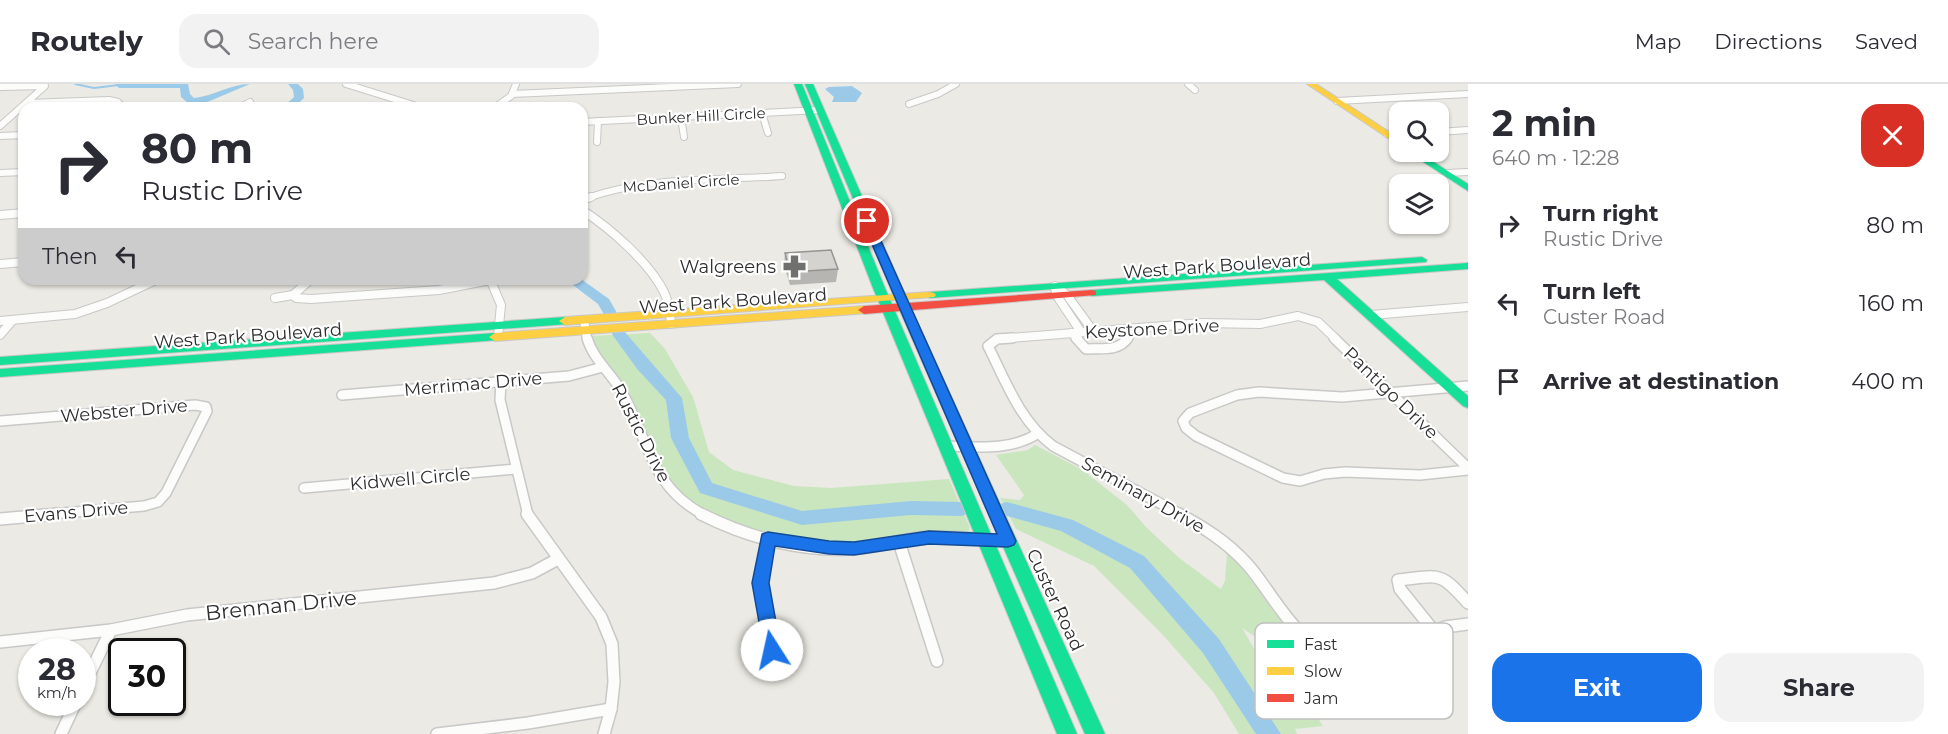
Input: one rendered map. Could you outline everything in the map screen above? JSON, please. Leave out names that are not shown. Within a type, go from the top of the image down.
[{"type":"main road","name":"Custer Road","points":[[798,84],[814,110],[902,301],[1095,734]]},
{"type":"main road","name":"Custer Road","points":[[809,84],[814,110],[886,302],[1067,734]]},
{"type":"main road","points":[[1311,84],[1389,132]]},
{"type":"main road","points":[[1429,162],[1468,188]]},
{"type":"main road","name":"West Park Boulevard","points":[[1322,272],[1468,256]]},
{"type":"main road","name":"West Park Boulevard","points":[[0,361],[499,331],[886,302],[1059,292],[1212,279],[1468,266]]},
{"type":"main road","points":[[1322,272],[1468,403]]},
{"type":"main road","name":"West Park Boulevard","points":[[0,373],[499,331]]},
{"type":"street","points":[[346,84],[404,102]]},
{"type":"street","points":[[502,102],[512,94],[516,84]]},
{"type":"street","points":[[512,94],[738,84]]},
{"type":"street","points":[[909,104],[938,94],[956,84]]},
{"type":"street","points":[[1188,84],[1196,90]]},
{"type":"street","points":[[0,87],[45,86],[28,102]]},
{"type":"street","points":[[1337,101],[1468,94]]},
{"type":"street","points":[[54,102],[109,100],[118,102]]},
{"type":"street","name":"Bunker Hill Circle","points":[[588,122],[814,110]]},
{"type":"street","points":[[0,126],[18,111]]},
{"type":"street","points":[[762,113],[768,133]]},
{"type":"street","points":[[681,117],[684,137]]},
{"type":"street","points":[[597,142],[598,122]]},
{"type":"street","points":[[1449,131],[1468,130]]},
{"type":"street","points":[[0,136],[18,135]]},
{"type":"street","points":[[0,173],[18,172]]},
{"type":"street","points":[[1446,173],[1468,172]]},
{"type":"street","name":"McDaniel Circle","points":[[588,197],[604,190],[634,185],[782,176]]},
{"type":"street","points":[[0,215],[18,214]]},
{"type":"street","points":[[588,214],[598,221],[656,279],[664,291],[670,319]]},
{"type":"street","points":[[0,264],[18,262]]},
{"type":"street","points":[[0,321],[76,313],[116,300],[146,285]]},
{"type":"street","points":[[294,295],[302,285]]},
{"type":"street","points":[[275,298],[294,295],[296,298],[311,299],[439,290],[462,285]]},
{"type":"street","points":[[493,285],[501,305],[499,331]]},
{"type":"street","points":[[1059,292],[1093,332]]},
{"type":"street","points":[[1059,292],[1081,346],[1092,350],[1123,345],[1130,335],[1127,329]]},
{"type":"street","points":[[1371,315],[1468,307]]},
{"type":"street","name":"Keystone Drive","points":[[991,342],[997,339],[1203,323],[1242,325],[1298,316],[1313,319]]},
{"type":"street","name":"Pantigo Drive","points":[[1313,319],[1468,469]]},
{"type":"street","points":[[0,335],[12,321]]},
{"type":"street","name":"Rustic Drive","points":[[584,325],[588,346],[622,392],[652,462],[670,490],[705,518],[733,529],[768,538],[837,548],[875,547],[929,537],[1008,541]]},
{"type":"street","name":"Seminary Drive","points":[[991,342],[988,349],[1025,419],[1037,434],[1053,446],[1206,529],[1227,543],[1255,572],[1292,623]]},
{"type":"street","name":"Merrimac Drive","points":[[342,395],[578,375],[603,367]]},
{"type":"street","points":[[501,382],[500,400],[528,518],[607,627],[612,644],[614,675],[611,709],[604,734]]},
{"type":"street","points":[[1468,386],[1342,397],[1259,392],[1227,399],[1190,414],[1184,421],[1186,428],[1196,436],[1289,480],[1300,481],[1324,474],[1345,472],[1420,475],[1468,469]]},
{"type":"street","name":"Webster Drive","points":[[0,421],[195,405],[206,407],[206,414],[166,493],[151,505]]},
{"type":"street","points":[[946,446],[1012,444],[1030,440],[1037,434]]},
{"type":"street","name":"Kidwell Circle","points":[[304,488],[516,469]]},
{"type":"street","name":"Evans Drive","points":[[0,519],[151,505]]},
{"type":"street","points":[[768,538],[761,583],[777,672]]},
{"type":"street","points":[[899,542],[937,661]]},
{"type":"street","name":"Brennan Drive","points":[[0,642],[111,630],[188,615],[494,583],[532,573],[558,560]]},
{"type":"street","points":[[1427,623],[1400,589],[1398,580],[1438,576],[1450,583],[1468,603]]},
{"type":"street","points":[[1453,627],[1468,624]]},
{"type":"street","points":[[96,661],[111,630]]},
{"type":"street","points":[[437,734],[528,723],[611,709]]},
{"type":"street","points":[[61,734],[69,716]]},
{"type":"green space","points":[[650,333],[665,349],[693,397],[709,452],[733,470],[794,486],[831,488],[949,479],[970,528],[968,533],[876,543],[845,544],[801,541],[750,529],[702,509],[683,496],[669,481],[627,390],[593,347],[591,336]]},
{"type":"green space","points":[[1035,445],[1081,469],[1127,505],[1146,527],[1178,557],[1221,589],[1225,581],[1227,554],[1238,563],[1283,623],[1255,623],[1255,636],[1242,628],[1255,650],[1255,719],[1318,719],[1323,726],[1295,729],[1297,734],[1239,734],[1214,693],[1163,635],[1094,566],[1016,529],[1000,498],[1020,500],[1024,495],[996,455],[1028,450]]},
{"type":"water","points":[[852,86],[862,93],[856,102],[832,102],[834,97],[825,89],[829,87]]},
{"type":"building","points":[[831,250],[838,269],[790,272],[785,253]]},
{"type":"waterway","points":[[75,84],[94,88],[119,85]]},
{"type":"waterway","points":[[121,84],[119,85],[164,84]]},
{"type":"waterway","points":[[167,84],[185,86],[185,95],[192,101],[205,100],[245,84]]},
{"type":"waterway","points":[[293,84],[298,89],[299,98],[294,102]]},
{"type":"waterway","points":[[580,285],[604,302],[610,313]]},
{"type":"waterway","points":[[619,334],[644,366],[674,398],[680,438],[706,488],[802,518],[911,508],[961,509]]},
{"type":"waterway","points":[[1007,509],[1066,525],[1137,562],[1211,646],[1255,713]]},
{"type":"waterway","points":[[1259,719],[1269,734]]},
{"type":"traffic: fast","points":[[798,84],[879,288],[1067,734]]},
{"type":"traffic: fast","points":[[809,84],[907,313],[1095,734]]},
{"type":"traffic: fast","points":[[1428,162],[1468,188]]},
{"type":"traffic: fast","points":[[930,295],[1422,260]]},
{"type":"traffic: fast","points":[[1092,293],[1468,266]]},
{"type":"traffic: fast","points":[[1327,276],[1468,403]]},
{"type":"traffic: fast","points":[[0,361],[565,321]]},
{"type":"traffic: fast","points":[[0,373],[495,337]]},
{"type":"traffic: slow","points":[[1311,84],[1389,136]]},
{"type":"traffic: slow","points":[[565,321],[930,295]]},
{"type":"traffic: slow","points":[[495,337],[864,310]]},
{"type":"traffic: jam","points":[[864,310],[1092,293]]},
{"type":"place","name":"Walgreens","points":[[794,267]]},
{"type":"route","points":[[772,650],[761,583],[762,563],[768,538],[829,548],[854,549],[929,537],[1008,541],[867,221]]}]
